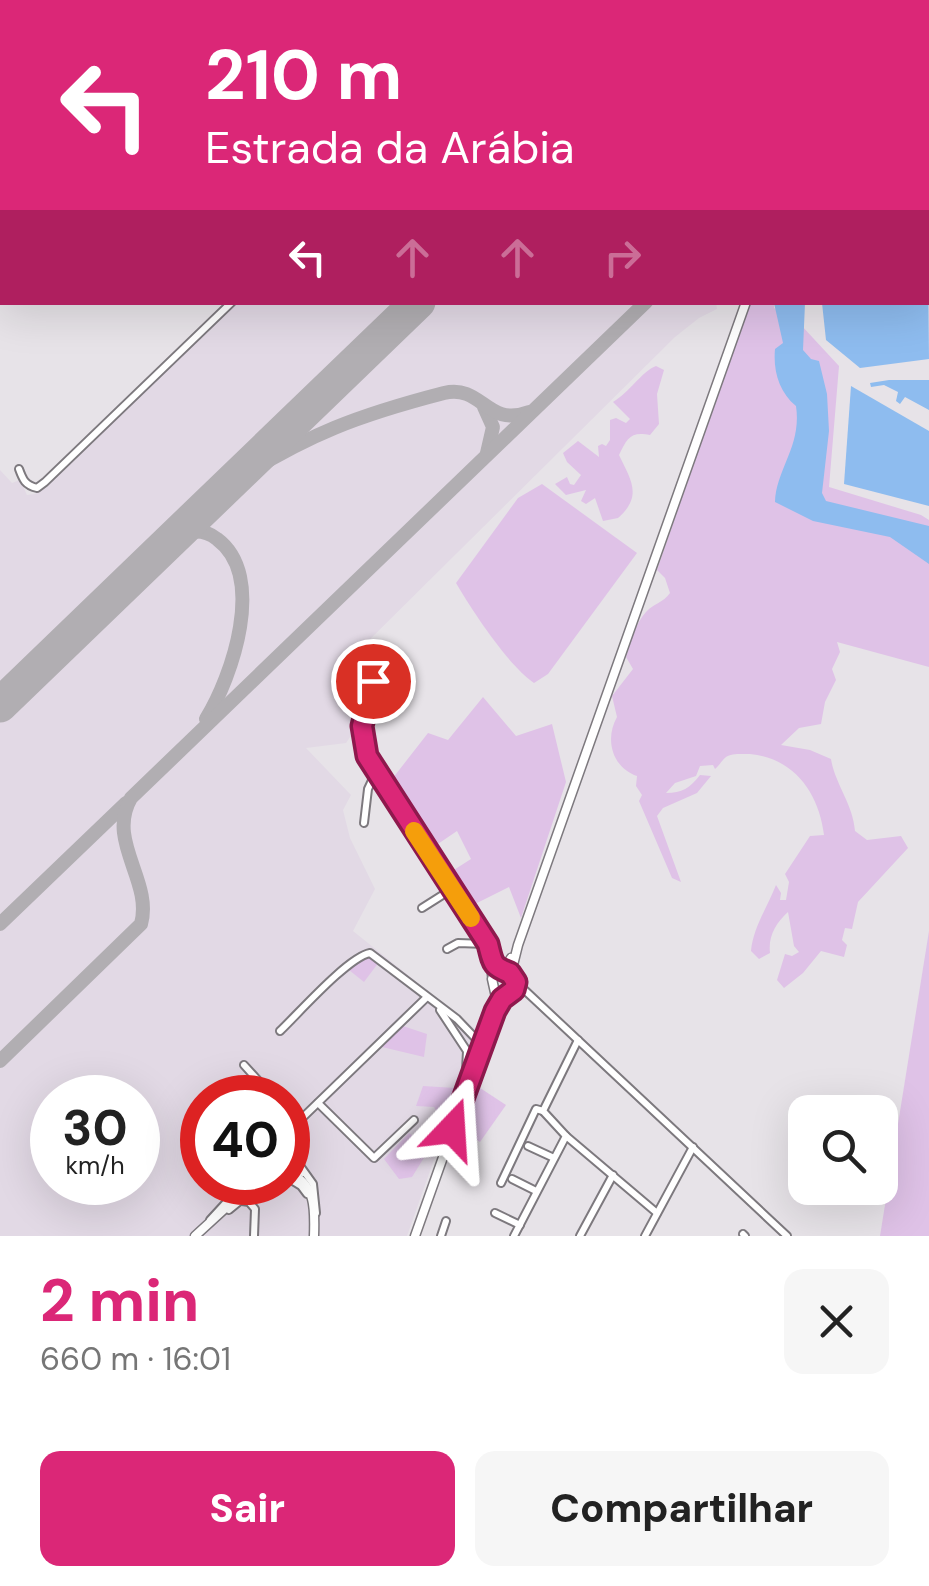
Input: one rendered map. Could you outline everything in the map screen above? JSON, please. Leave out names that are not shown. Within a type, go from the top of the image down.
[{"type":"street","points":[[19,469],[24,482],[31,486],[37,488],[45,482],[229,305]]},
{"type":"street","points":[[511,994],[508,974],[745,305]]},
{"type":"street","points":[[373,681],[362,726],[364,747],[376,772],[488,944],[498,1006]]},
{"type":"street","points":[[364,823],[368,789],[376,772]]},
{"type":"street","points":[[422,908],[452,888]]},
{"type":"street","points":[[447,949],[458,942],[488,944]]},
{"type":"street","points":[[280,1031],[345,968],[365,954],[379,958],[457,1019],[478,1041],[485,1039]]},
{"type":"street","points":[[492,960],[787,1236]]},
{"type":"street","points":[[492,979],[508,974]]},
{"type":"street","points":[[494,992],[528,995]]},
{"type":"street","points":[[415,1236],[498,1006],[511,994]]},
{"type":"street","points":[[430,999],[466,1046],[466,1093]]},
{"type":"street","points":[[310,1110],[430,999]]},
{"type":"street","points":[[543,1110],[578,1040]]},
{"type":"street","points":[[244,1066],[252,1075]]},
{"type":"street","points":[[318,1102],[374,1158],[414,1120]]},
{"type":"street","points":[[501,1183],[536,1110],[543,1110],[566,1136],[658,1213]]},
{"type":"street","points":[[514,1236],[566,1136]]},
{"type":"street","points":[[528,1146],[554,1158]]},
{"type":"street","points":[[648,1235],[694,1148]]},
{"type":"street","points":[[580,1236],[613,1175]]},
{"type":"street","points":[[512,1179],[536,1191]]},
{"type":"street","points":[[310,1182],[316,1198],[314,1236]]},
{"type":"street","points":[[310,1191],[314,1225]]},
{"type":"street","points":[[207,1225],[221,1205]]},
{"type":"street","points":[[195,1236],[229,1205]]},
{"type":"street","points":[[207,1225],[234,1205]]},
{"type":"street","points":[[252,1205],[254,1236]]},
{"type":"street","points":[[495,1213],[520,1225]]},
{"type":"street","points":[[441,1236],[446,1221]]},
{"type":"shaded area","points":[[233,305],[716,305],[717,309],[675,337],[346,663],[370,679],[357,737],[350,737],[346,743],[306,748],[351,795],[343,810],[350,838],[375,889],[353,931],[479,1032],[407,1236],[0,1236],[0,470],[12,483],[20,480],[27,495],[35,494]]},
{"type":"shaded area","points":[[748,305],[774,305],[801,325],[839,366],[829,487],[929,520],[929,667],[837,642],[840,652],[832,669],[836,680],[825,702],[821,724],[799,728],[781,745],[810,750],[831,759],[855,831],[867,840],[901,836],[908,848],[858,902],[852,929],[845,928],[844,957],[821,951],[784,988],[777,980],[785,954],[799,952],[794,946],[788,912],[774,930],[770,953],[759,959],[751,951],[757,926],[776,885],[780,900],[786,900],[789,882],[785,874],[810,836],[824,835],[817,805],[802,780],[779,762],[737,754],[725,758],[715,769],[713,765],[700,766],[696,776],[675,783],[666,793],[685,789],[700,775],[711,776],[697,793],[663,808],[657,816],[681,882],[672,878],[639,801],[642,795],[636,786],[637,776],[622,767],[613,752],[611,735],[617,717],[612,696],[633,669],[626,657],[634,633],[649,609],[670,593],[665,578],[657,570]]},
{"type":"shaded area","points":[[656,366],[664,370],[657,394],[659,424],[650,435],[634,435],[625,444],[619,455],[631,480],[630,502],[618,518],[603,521],[595,498],[586,504],[581,501],[586,490],[566,495],[555,484],[567,477],[574,485],[581,475],[563,453],[578,441],[599,457],[598,446],[606,446],[610,440],[610,420],[616,418],[626,423],[630,419],[613,402]]},
{"type":"shaded area","points":[[542,484],[637,553],[548,674],[534,683],[502,651],[456,583],[518,498]]},
{"type":"shaded area","points":[[483,697],[516,736],[552,724],[566,782],[521,918],[509,887],[467,908],[446,875],[471,859],[457,831],[432,848],[389,783],[428,733],[448,740]]},
{"type":"shaded area","points":[[929,931],[929,1236],[880,1236],[885,1205],[898,1205],[898,1124]]},
{"type":"shaded area","points":[[369,956],[379,962],[364,982],[349,970]]},
{"type":"shaded area","points":[[403,1026],[427,1034],[424,1057],[382,1047]]},
{"type":"shaded area","points":[[474,1084],[506,1105],[480,1142],[464,1132]]},
{"type":"shaded area","points":[[423,1086],[455,1088],[444,1124],[434,1107],[416,1106]]},
{"type":"shaded area","points":[[409,1133],[430,1148],[412,1177],[399,1179],[384,1159]]},
{"type":"water","points":[[774,305],[805,305],[803,350],[819,361],[827,394],[829,431],[822,493],[826,501],[929,526],[929,564],[890,537],[813,521],[775,502],[797,420],[796,406],[781,388],[776,373],[775,349],[783,343]]},
{"type":"water","points":[[822,305],[928,305],[929,359],[860,368],[826,340]]},
{"type":"water","points":[[929,380],[929,410],[905,397],[900,404],[896,401],[898,392],[884,385],[871,387],[870,383]]},
{"type":"water","points":[[851,386],[929,431],[929,506],[844,484]]},
{"type":"taxiway","points":[[0,1061],[141,924],[141,892],[124,830],[131,798],[643,305]]},
{"type":"taxiway","points":[[233,482],[335,428],[444,393],[468,394],[503,415],[529,412]]},
{"type":"taxiway","points":[[484,407],[493,427],[487,453]]},
{"type":"taxiway","points":[[173,538],[195,531],[212,535],[232,556],[240,577],[240,627],[234,653],[206,719]]},
{"type":"taxiway","points":[[0,924],[126,803]]},
{"type":"runway","points":[[0,705],[415,305]]},
{"type":"slow traffic","points":[[414,831],[471,918]]},
{"type":"route","points":[[373,681],[362,726],[367,756],[488,944],[494,965],[500,972],[514,976],[516,982],[516,988],[495,1011],[452,1129]]}]
